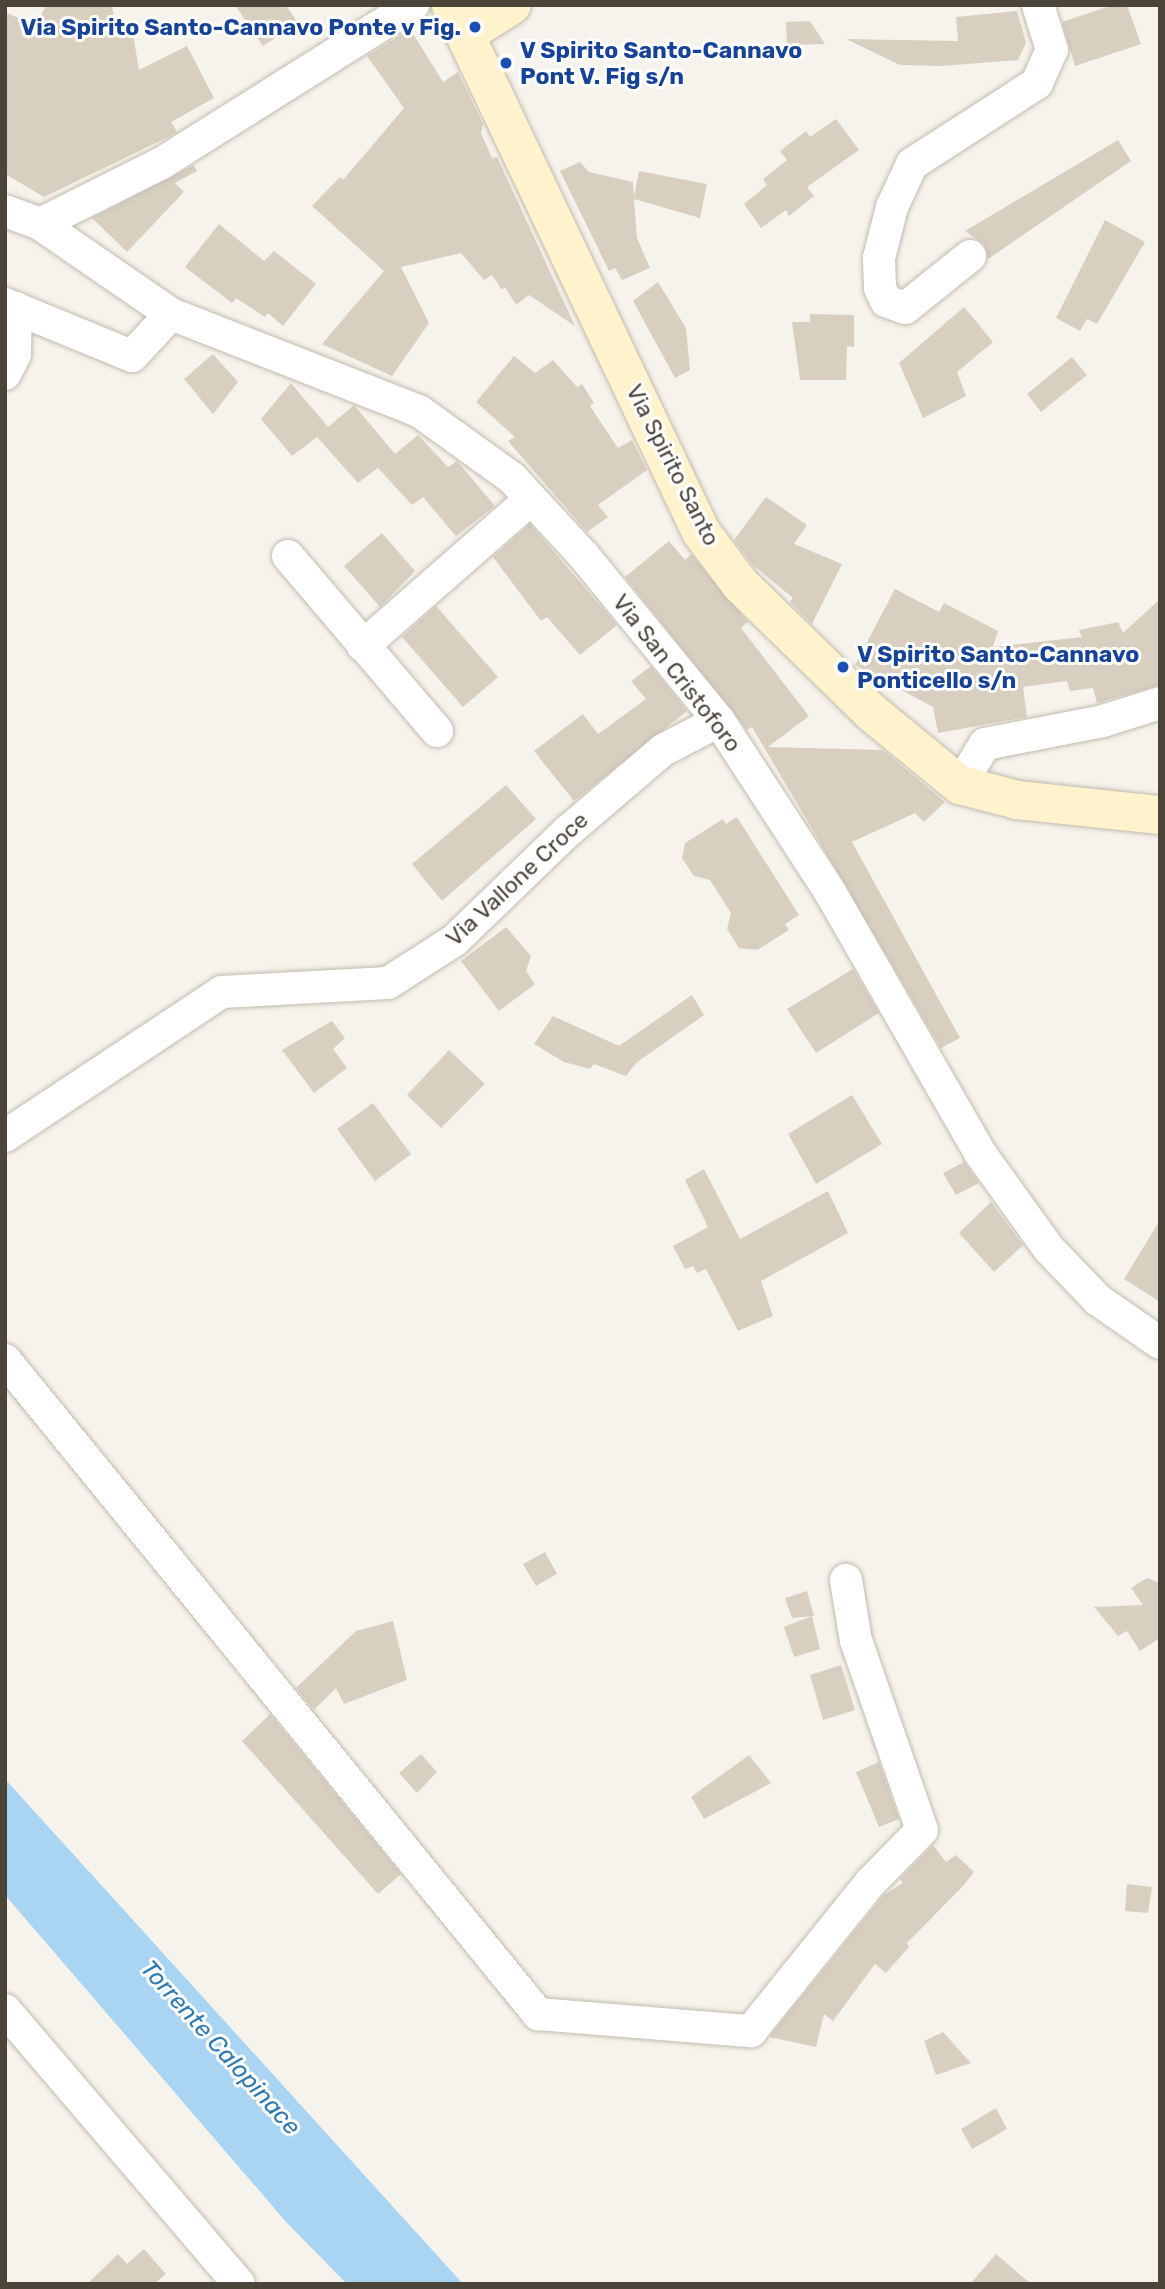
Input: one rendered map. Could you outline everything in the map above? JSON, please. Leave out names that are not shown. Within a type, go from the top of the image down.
[{"type":"street","points":[[40,224],[162,163],[413,5]]},
{"type":"street","points":[[457,16],[512,5]]},
{"type":"street","points":[[970,256],[905,308],[886,301],[880,288],[879,258],[892,207],[912,164],[1037,83],[1052,50],[1038,5]]},
{"type":"street","name":"Via Spirito Santo","points":[[457,16],[701,532],[741,585],[871,712],[960,785],[1017,800],[1160,815]]},
{"type":"street","name":"Via San Cristoforo","points":[[5,211],[40,224],[171,314],[419,411],[512,478],[584,556],[719,721],[830,892],[980,1153],[1049,1249],[1098,1300],[1160,1343]]},
{"type":"street","points":[[5,374],[15,354],[10,306],[132,356],[171,314]]},
{"type":"street","points":[[363,646],[531,499]]},
{"type":"street","points":[[288,556],[437,731]]},
{"type":"street","points":[[960,785],[985,744],[1103,721],[1160,703]]},
{"type":"street","name":"Via Vallone Croce","points":[[5,1136],[222,992],[388,984],[455,940],[567,832],[663,750],[719,721]]},
{"type":"street","points":[[5,1360],[538,2014],[751,2031],[870,1883],[922,1830],[856,1642],[846,1580]]},
{"type":"street","points":[[5,2010],[239,2284]]},
{"type":"water","name":"Torrente Calopinace","points":[[5,1779],[463,2284],[347,2284],[287,2223],[5,1895]]},
{"type":"building","points":[[46,5],[112,5],[117,38],[133,34],[139,70],[187,46],[214,98],[171,122],[177,132],[44,197],[5,174],[5,12],[36,26]]},
{"type":"building","points":[[235,5],[286,5],[298,23],[263,46]]},
{"type":"building","points":[[1113,5],[1127,5],[1141,44],[1075,66],[1062,22]]},
{"type":"building","points":[[1017,11],[1026,43],[1018,60],[941,66],[900,65],[846,39],[958,41],[956,17]]},
{"type":"building","points":[[810,21],[825,44],[787,45],[786,22]]},
{"type":"building","points":[[410,29],[443,82],[458,72],[483,124],[481,133],[492,158],[497,157],[575,326],[529,295],[516,305],[505,287],[502,290],[492,275],[484,280],[461,253],[401,267],[429,323],[392,376],[322,344],[384,271],[312,206],[340,177],[343,180],[404,108],[367,56]]},
{"type":"building","points":[[836,119],[859,150],[807,187],[814,196],[789,216],[786,210],[761,228],[744,204],[767,185],[763,179],[787,160],[780,151],[806,131],[810,137]]},
{"type":"building","points":[[1118,140],[1131,161],[988,259],[984,244],[965,231]]},
{"type":"building","points":[[580,162],[589,172],[633,182],[634,197],[639,171],[707,184],[700,218],[634,199],[637,238],[650,268],[622,280],[615,268],[609,271],[560,171]]},
{"type":"building","points":[[194,165],[197,171],[175,183],[184,192],[127,252],[92,218]]},
{"type":"building","points":[[1105,220],[1145,242],[1097,324],[1087,319],[1080,331],[1056,318]]},
{"type":"building","points":[[219,224],[264,261],[274,251],[316,284],[283,326],[268,313],[265,317],[236,298],[232,303],[185,267]]},
{"type":"building","points":[[658,282],[686,328],[690,370],[675,378],[633,301]]},
{"type":"building","points":[[964,307],[993,342],[957,372],[966,396],[923,418],[899,363]]},
{"type":"building","points":[[810,314],[854,315],[854,347],[847,346],[846,380],[800,380],[792,322],[810,322]]},
{"type":"building","points":[[213,354],[238,382],[213,414],[184,379]]},
{"type":"building","points":[[514,356],[535,373],[553,360],[577,387],[582,384],[594,403],[590,406],[618,448],[632,440],[647,470],[598,505],[608,517],[587,532],[508,441],[515,437],[476,402]]},
{"type":"building","points":[[1072,357],[1087,375],[1041,412],[1027,394]]},
{"type":"building","points":[[291,383],[328,427],[354,405],[395,454],[418,435],[448,467],[457,461],[495,506],[456,536],[423,497],[412,505],[378,468],[358,483],[317,437],[292,456],[261,419]]},
{"type":"building","points":[[766,497],[807,525],[794,544],[842,564],[812,624],[790,602],[793,598],[753,565],[734,540]]},
{"type":"building","points":[[530,524],[617,625],[580,655],[547,617],[541,621],[493,557]]},
{"type":"building","points":[[382,533],[415,571],[380,607],[344,566]]},
{"type":"building","points":[[669,541],[685,560],[691,554],[748,622],[741,628],[809,716],[768,747],[883,750],[945,802],[924,822],[915,813],[852,842],[960,1038],[941,1048],[752,727],[747,730],[625,577]]},
{"type":"building","points":[[895,589],[939,612],[944,603],[998,631],[993,647],[1082,637],[1079,630],[1118,622],[1123,633],[1160,599],[1160,685],[1097,703],[1093,688],[1070,691],[1067,681],[1023,687],[1027,717],[938,733],[933,707],[855,665]]},
{"type":"building","points":[[436,606],[498,677],[463,707],[402,637]]},
{"type":"building","points":[[651,666],[687,711],[574,801],[534,751],[583,714],[598,734],[646,699],[631,681]]},
{"type":"building","points":[[506,785],[536,819],[442,901],[412,864]]},
{"type":"building","points":[[737,817],[799,915],[785,924],[789,930],[757,950],[739,948],[727,929],[731,913],[710,880],[694,876],[682,858],[685,843],[723,819],[726,824]]},
{"type":"building","points":[[506,927],[531,956],[526,971],[535,984],[499,1011],[461,961]]},
{"type":"building","points":[[853,969],[879,1013],[816,1053],[787,1009]]},
{"type":"building","points":[[692,995],[704,1015],[636,1063],[626,1076],[594,1064],[590,1069],[564,1062],[534,1044],[553,1016],[619,1046]]},
{"type":"building","points":[[332,1021],[345,1038],[333,1049],[347,1068],[314,1093],[282,1050]]},
{"type":"building","points":[[449,1050],[485,1084],[441,1128],[407,1095]]},
{"type":"building","points":[[852,1095],[882,1144],[816,1184],[788,1134]]},
{"type":"building","points":[[373,1103],[411,1154],[375,1181],[337,1129]]},
{"type":"building","points":[[964,1162],[979,1183],[956,1195],[943,1173]]},
{"type":"building","points":[[704,1169],[740,1239],[828,1191],[848,1233],[761,1281],[773,1316],[738,1331],[706,1269],[697,1273],[693,1266],[685,1269],[673,1246],[708,1227],[685,1180]]},
{"type":"building","points":[[991,1202],[1023,1245],[994,1272],[959,1233]]},
{"type":"building","points":[[1160,1220],[1160,1302],[1124,1279]]},
{"type":"building","points":[[545,1552],[557,1574],[536,1586],[523,1564]]},
{"type":"building","points":[[1147,1578],[1160,1583],[1160,1638],[1140,1651],[1127,1631],[1118,1636],[1094,1607],[1143,1605],[1131,1588]]},
{"type":"building","points":[[807,1591],[814,1616],[792,1618],[785,1598]]},
{"type":"building","points":[[812,1616],[820,1649],[794,1657],[784,1627]]},
{"type":"building","points":[[393,1621],[407,1680],[344,1704],[336,1688],[314,1710],[296,1688],[356,1631]]},
{"type":"building","points":[[841,1665],[855,1710],[823,1720],[810,1675]]},
{"type":"building","points":[[270,1714],[401,1874],[378,1894],[242,1741]]},
{"type":"building","points":[[421,1754],[437,1772],[417,1793],[399,1773]]},
{"type":"building","points":[[749,1755],[771,1783],[704,1819],[691,1797]]},
{"type":"building","points":[[879,1762],[899,1819],[879,1827],[856,1772]]},
{"type":"building","points":[[933,1845],[946,1862],[956,1855],[974,1872],[963,1886],[907,1943],[909,1947],[886,1973],[875,1964],[833,2021],[824,2014],[816,2047],[769,2037],[884,1895],[903,1883],[900,1879]]},
{"type":"building","points":[[1127,1884],[1152,1887],[1148,1913],[1125,1911]]},
{"type":"building","points":[[943,2032],[971,2063],[936,2075],[924,2041]]},
{"type":"building","points":[[996,2108],[1007,2129],[972,2149],[961,2129]]},
{"type":"building","points":[[144,2249],[166,2274],[154,2284],[87,2284],[118,2254],[127,2264]]},
{"type":"building","points":[[996,2254],[1031,2284],[970,2284]]},
{"type":"place","name":"Via Spirito Santo-Cannavo Ponte v Fig.","points":[[475,27]]},
{"type":"place","name":"V Spirito Santo-Cannavo Pont V. Fig s/n","points":[[506,63]]},
{"type":"place","name":"V Spirito Santo-Cannavo Ponticello s/n","points":[[843,667]]}]
